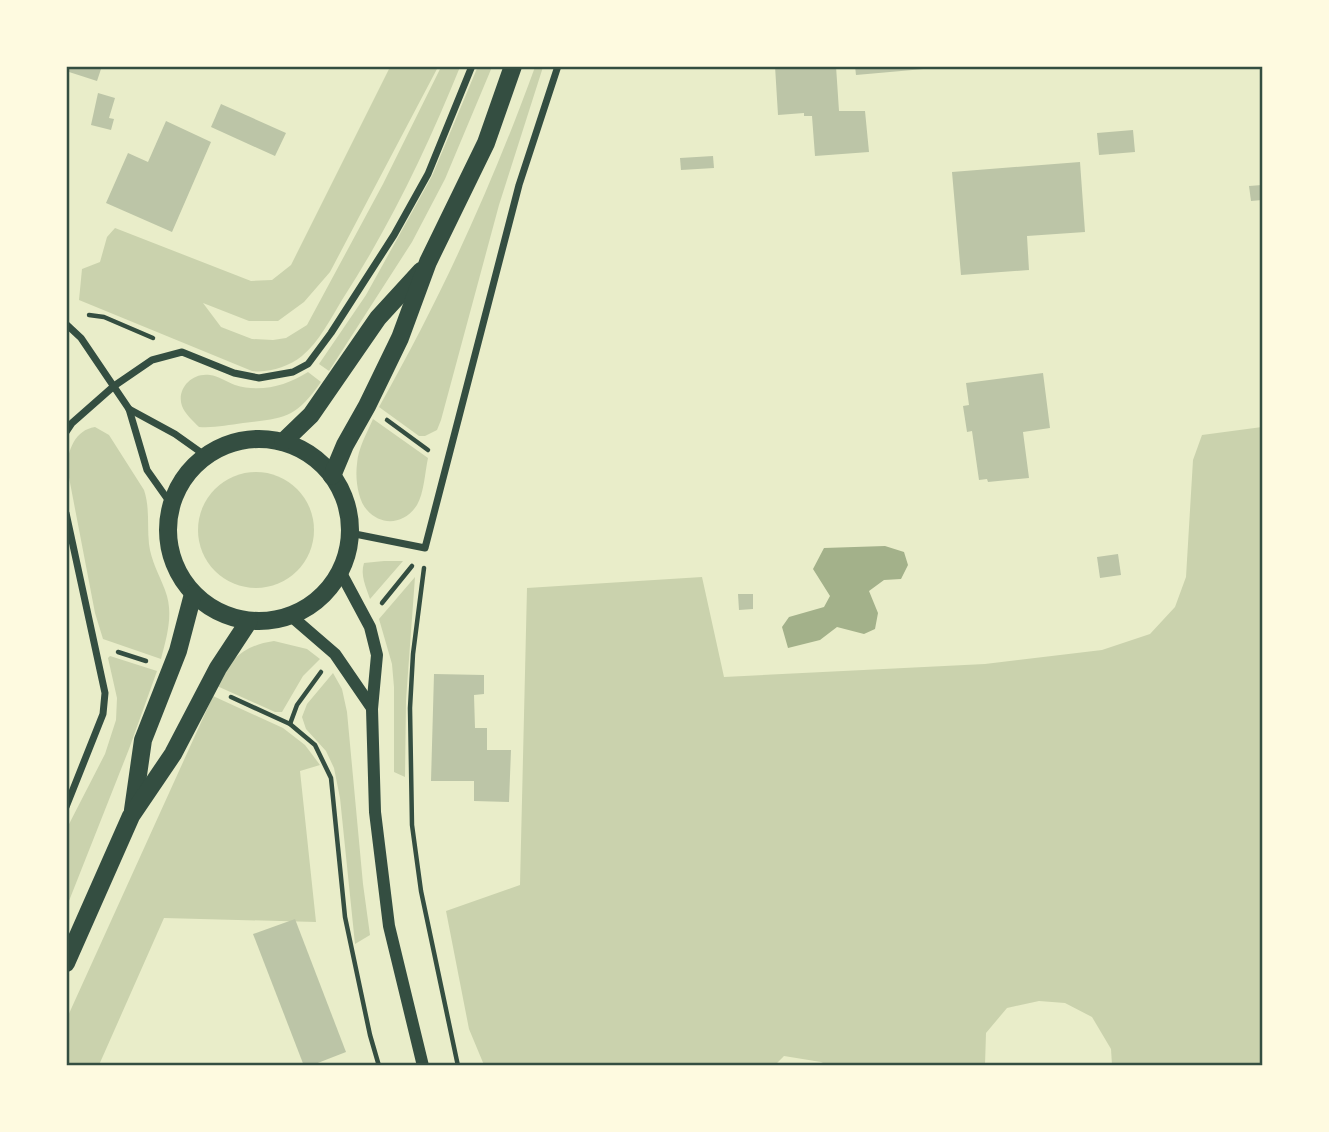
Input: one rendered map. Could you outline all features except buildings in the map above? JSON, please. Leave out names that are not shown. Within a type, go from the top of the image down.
[{"type":"main road","points":[[332,476],[400,338],[428,262],[486,143],[513,66]]},
{"type":"main road","points":[[283,442],[310,415],[378,318],[428,262]]},
{"type":"main road","points":[[258,439],[283,442],[310,455],[332,476],[342,494],[348,514],[350,533],[347,551],[340,571],[319,597],[291,616],[270,621],[249,621],[219,612],[193,594],[179,575],[170,553],[167,530],[171,503],[183,479],[206,456],[232,443],[258,439]]},
{"type":"main road","points":[[131,817],[143,740],[178,651],[193,594]]},
{"type":"main road","points":[[66,964],[131,817],[173,754],[218,668],[249,621]]},
{"type":"street","points":[[66,432],[72,423],[114,386],[152,360],[182,352],[233,373],[259,378],[293,372],[308,365],[394,235],[428,174],[472,66]]},
{"type":"street","points":[[350,533],[425,548],[519,185],[558,66]]},
{"type":"street","points":[[66,324],[81,338],[129,409],[147,470],[171,503]]},
{"type":"street","points":[[129,409],[174,434],[206,456]]},
{"type":"street","points":[[66,513],[106,693],[103,714],[66,807]]},
{"type":"street","points":[[340,571],[370,627],[377,655],[372,709],[375,811],[389,926],[422,1066]]},
{"type":"street","points":[[291,616],[335,654],[372,709]]},
{"type":"path","points":[[79,314],[104,317],[182,352]]},
{"type":"path","points":[[425,548],[410,708],[411,825],[421,891],[458,1066]]},
{"type":"path","points":[[290,724],[315,746],[331,778],[345,917],[379,1066]]},
{"type":"shaded area","points":[[478,66],[492,67],[445,179],[412,242],[329,371],[319,364],[366,295],[432,176]]},
{"type":"shaded area","points":[[390,67],[438,67],[330,272],[304,302],[278,321],[249,321],[203,303],[221,327],[252,339],[286,338],[307,325],[383,184],[441,67],[460,67],[421,157],[392,215],[324,329],[302,356],[278,368],[252,371],[79,300],[82,269],[100,262],[107,237],[115,228],[251,281],[272,280],[291,265]]},
{"type":"shaded area","points":[[535,67],[543,67],[499,205],[441,420],[437,430],[419,436],[379,407],[424,324],[464,240]]},
{"type":"shaded area","points":[[308,372],[321,382],[296,410],[279,418],[199,427],[182,406],[183,388],[197,376],[210,375],[235,385],[263,388],[291,381]]},
{"type":"shaded area","points":[[373,419],[428,458],[423,489],[417,505],[406,516],[393,521],[379,519],[367,510],[358,489],[358,458]]},
{"type":"shaded area","points":[[95,427],[109,435],[144,490],[150,550],[169,607],[169,624],[161,659],[103,639],[95,613],[67,467],[69,454],[78,436]]},
{"type":"shaded area","points":[[1262,427],[1262,1065],[1112,1065],[1111,1049],[1092,1017],[1065,1003],[1039,1001],[1007,1008],[986,1033],[985,1065],[829,1066],[821,1062],[784,1056],[774,1066],[484,1065],[469,1029],[446,911],[520,885],[527,588],[702,577],[724,677],[985,664],[1102,650],[1150,634],[1175,607],[1186,577],[1193,460],[1202,435]]},
{"type":"shaded area","points":[[256,472],[278,476],[297,489],[310,508],[314,530],[310,552],[297,571],[278,584],[256,588],[234,584],[215,571],[202,552],[198,530],[202,508],[215,489],[234,476]]},
{"type":"shaded area","points":[[885,546],[904,552],[908,565],[901,579],[884,580],[869,591],[878,613],[875,629],[864,634],[837,627],[820,640],[788,648],[782,627],[789,617],[824,607],[830,596],[813,569],[824,548]]},
{"type":"shaded area","points":[[403,561],[370,599],[363,576],[364,563]]},
{"type":"shaded area","points":[[415,577],[406,700],[405,777],[394,772],[392,664],[379,619]]},
{"type":"shaded area","points":[[274,641],[307,649],[320,659],[303,676],[282,712],[275,712],[217,686],[227,668],[239,655],[255,646]]},
{"type":"shaded area","points":[[110,656],[157,671],[67,906],[67,828],[105,754],[116,720],[117,698],[108,658]]},
{"type":"shaded area","points":[[333,673],[342,689],[347,712],[370,935],[355,944],[340,798],[334,768],[326,751],[306,729],[302,717],[307,704]]},
{"type":"shaded area","points":[[213,696],[283,728],[305,745],[320,765],[300,771],[316,922],[164,918],[99,1065],[67,1066],[67,1018]]}]
